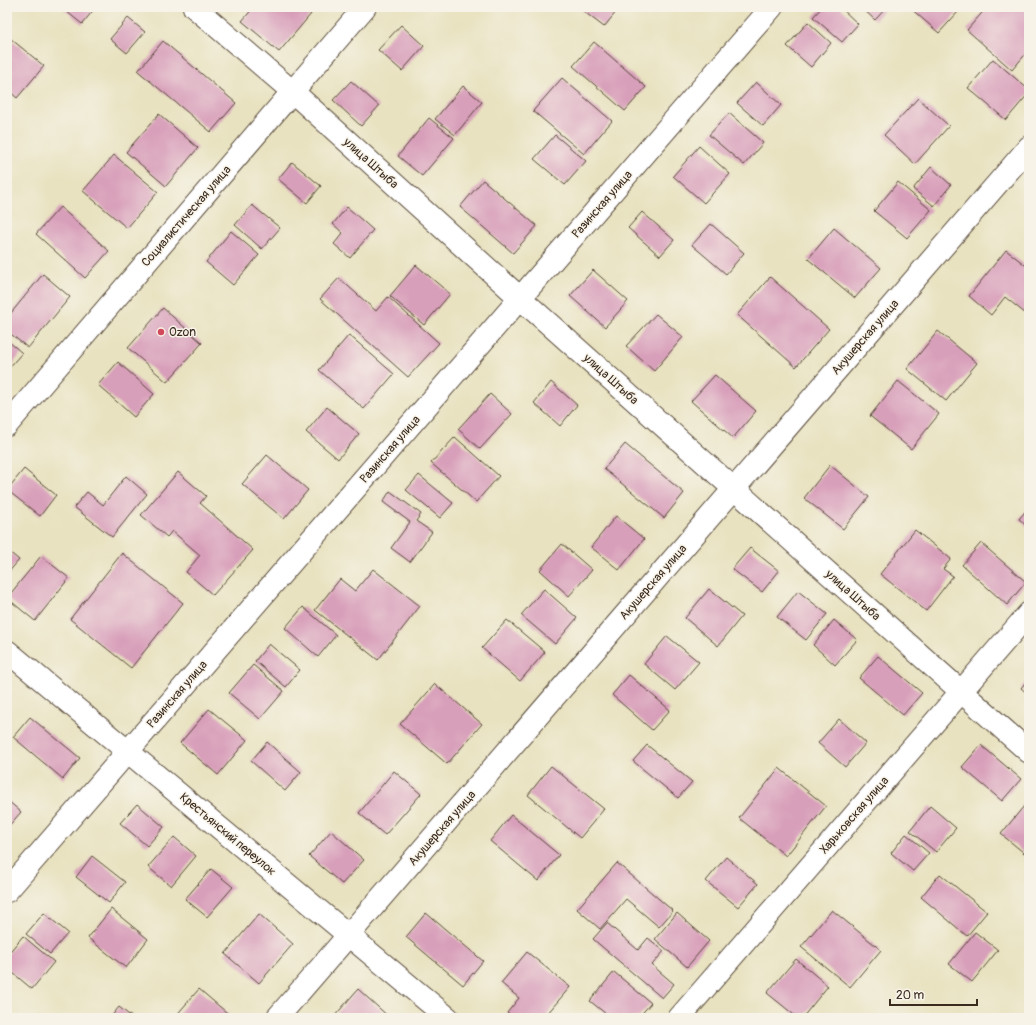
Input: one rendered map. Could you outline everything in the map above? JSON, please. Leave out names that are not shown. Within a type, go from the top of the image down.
[{"type":"street","name":"улица Штыба","points":[[194,7],[293,92],[520,298],[1029,752]]},
{"type":"street","name":"Социалистическая улица","points":[[7,425],[365,7]]},
{"type":"street","name":"Разинская улица","points":[[7,891],[772,7]]},
{"type":"street","name":"Акушерская улица","points":[[277,1018],[1029,147]]},
{"type":"street","name":"Харьковская улица","points":[[679,1018],[1029,613]]},
{"type":"street","name":"Крестьянский переулок","points":[[7,651],[448,1018]]},
{"type":"building","points":[[61,7],[96,7],[82,24]]},
{"type":"building","points":[[254,7],[303,7],[311,14],[279,52],[242,21]]},
{"type":"building","points":[[578,7],[620,7],[604,27]]},
{"type":"building","points":[[822,7],[840,7],[858,24],[842,42],[813,17]]},
{"type":"building","points":[[861,7],[887,7],[875,20]]},
{"type":"building","points":[[909,7],[952,7],[958,12],[939,33]]},
{"type":"building","points":[[987,7],[1025,7],[1029,11],[1029,50],[1012,70],[967,30]]},
{"type":"building","points":[[128,18],[145,32],[127,53],[110,39]]},
{"type":"building","points":[[808,22],[831,43],[811,67],[787,46]]},
{"type":"building","points":[[401,25],[424,46],[402,71],[378,50]]},
{"type":"building","points":[[11,39],[44,66],[17,98],[7,89],[7,44]]},
{"type":"building","points":[[163,41],[236,103],[211,132],[138,71]]},
{"type":"building","points":[[594,42],[646,87],[625,111],[573,66]]},
{"type":"building","points":[[993,59],[1029,90],[1029,93],[1006,120],[968,88]]},
{"type":"building","points":[[562,78],[612,121],[584,154],[533,111]]},
{"type":"building","points":[[351,81],[379,106],[361,126],[333,100]]},
{"type":"building","points":[[756,82],[781,105],[763,126],[737,103]]},
{"type":"building","points":[[463,86],[482,102],[455,135],[435,119]]},
{"type":"building","points":[[918,98],[949,126],[915,164],[884,135]]},
{"type":"building","points":[[729,113],[763,143],[744,165],[709,135]]},
{"type":"building","points":[[159,114],[198,148],[166,186],[126,152]]},
{"type":"building","points":[[429,118],[454,138],[422,176],[398,156]]},
{"type":"building","points":[[555,135],[586,161],[565,185],[534,159]]},
{"type":"building","points":[[699,146],[730,174],[704,203],[673,176]]},
{"type":"building","points":[[114,155],[158,192],[127,228],[83,191]]},
{"type":"building","points":[[292,162],[321,186],[307,203],[278,179]]},
{"type":"building","points":[[931,167],[951,185],[934,206],[913,189]]},
{"type":"building","points":[[483,180],[537,226],[513,253],[460,207]]},
{"type":"building","points":[[898,182],[931,210],[907,238],[874,211]]},
{"type":"building","points":[[252,205],[280,228],[262,249],[235,225]]},
{"type":"building","points":[[60,207],[109,251],[85,278],[36,234]]},
{"type":"building","points":[[347,207],[373,230],[350,258],[334,244],[343,233],[333,224]]},
{"type":"building","points":[[642,212],[674,240],[660,256],[628,228]]},
{"type":"building","points":[[711,224],[744,253],[726,274],[692,245]]},
{"type":"building","points":[[834,228],[881,268],[855,298],[808,259]]},
{"type":"building","points":[[231,231],[259,255],[233,285],[206,262]]},
{"type":"building","points":[[1006,250],[1029,268],[1029,310],[1026,314],[1005,297],[991,315],[969,296]]},
{"type":"building","points":[[416,265],[450,294],[424,325],[390,296]]},
{"type":"building","points":[[593,270],[628,301],[605,327],[570,296]]},
{"type":"building","points":[[43,274],[70,297],[28,348],[7,331],[7,318]]},
{"type":"building","points":[[770,277],[829,329],[796,367],[737,315]]},
{"type":"building","points":[[339,278],[376,311],[388,297],[439,343],[408,377],[320,299]]},
{"type":"building","points":[[163,308],[202,343],[167,382],[128,348]]},
{"type":"building","points":[[656,314],[683,337],[654,371],[626,346]]},
{"type":"building","points":[[938,331],[977,363],[946,401],[907,369]]},
{"type":"building","points":[[349,335],[394,374],[364,409],[319,370]]},
{"type":"building","points":[[7,340],[22,353],[7,370]]},
{"type":"building","points":[[118,362],[154,394],[134,417],[98,385]]},
{"type":"building","points":[[715,375],[756,411],[733,438],[691,401]]},
{"type":"building","points":[[898,381],[939,414],[911,449],[870,416]]},
{"type":"building","points":[[551,382],[577,405],[560,426],[534,403]]},
{"type":"building","points":[[490,394],[512,414],[480,449],[458,429]]},
{"type":"building","points":[[327,407],[359,434],[338,459],[306,432]]},
{"type":"building","points":[[455,437],[499,476],[476,502],[431,463]]},
{"type":"building","points":[[625,444],[684,493],[664,518],[604,469]]},
{"type":"building","points":[[267,455],[308,490],[284,519],[242,484]]},
{"type":"building","points":[[830,465],[869,497],[843,529],[804,498]]},
{"type":"building","points":[[24,469],[56,495],[40,516],[7,490]]},
{"type":"building","points":[[178,472],[206,496],[200,503],[253,550],[213,595],[186,572],[200,555],[172,531],[167,537],[141,515]]},
{"type":"building","points":[[419,475],[453,503],[440,518],[406,490]]},
{"type":"building","points":[[126,476],[147,494],[112,537],[74,507],[87,492],[103,505]]},
{"type":"building","points":[[390,491],[421,514],[416,521],[432,532],[410,562],[391,548],[410,522],[383,502]]},
{"type":"building","points":[[1029,507],[1029,528],[1019,519]]},
{"type":"building","points":[[616,516],[644,539],[619,570],[591,547]]},
{"type":"building","points":[[915,530],[951,559],[943,569],[953,576],[926,611],[880,574]]},
{"type":"building","points":[[981,543],[1026,582],[1007,605],[962,565]]},
{"type":"building","points":[[562,544],[592,570],[569,596],[540,570]]},
{"type":"building","points":[[750,548],[779,571],[762,592],[732,569]]},
{"type":"building","points":[[7,550],[19,560],[7,574]]},
{"type":"building","points":[[122,553],[183,603],[131,668],[70,619]]},
{"type":"building","points":[[41,556],[69,578],[35,621],[7,598]]},
{"type":"building","points":[[373,569],[420,606],[378,660],[315,610],[340,579],[355,591]]},
{"type":"building","points":[[544,589],[577,618],[555,644],[521,615]]},
{"type":"building","points":[[709,589],[742,616],[718,646],[685,618]]},
{"type":"building","points":[[798,591],[827,614],[806,640],[777,617]]},
{"type":"building","points":[[303,607],[336,635],[318,657],[285,628]]},
{"type":"building","points":[[507,620],[545,652],[520,681],[482,648]]},
{"type":"building","points":[[834,620],[857,640],[835,665],[813,645]]},
{"type":"building","points":[[667,636],[699,662],[675,690],[644,664]]},
{"type":"building","points":[[269,644],[300,670],[286,687],[255,661]]},
{"type":"building","points":[[878,656],[922,693],[903,715],[859,678]]},
{"type":"building","points":[[253,665],[284,691],[260,719],[229,693]]},
{"type":"building","points":[[629,675],[670,710],[652,730],[612,695]]},
{"type":"building","points":[[1029,678],[1029,695],[1021,688]]},
{"type":"building","points":[[435,684],[482,724],[447,764],[400,724]]},
{"type":"building","points":[[209,709],[247,740],[218,775],[180,743]]},
{"type":"building","points":[[30,717],[80,758],[63,779],[13,737]]},
{"type":"building","points":[[839,719],[866,743],[845,767],[818,743]]},
{"type":"building","points":[[267,742],[301,772],[285,791],[251,761]]},
{"type":"building","points":[[647,745],[692,782],[678,798],[633,761]]},
{"type":"building","points":[[981,745],[1021,779],[1002,801],[962,767]]},
{"type":"building","points":[[551,766],[604,809],[580,838],[528,795]]},
{"type":"building","points":[[779,768],[826,806],[786,856],[739,818]]},
{"type":"building","points":[[394,771],[421,794],[385,835],[359,813]]},
{"type":"building","points":[[7,800],[21,812],[7,828]]},
{"type":"building","points":[[1029,800],[1029,857],[1001,834]]},
{"type":"building","points":[[137,804],[164,827],[147,846],[120,823]]},
{"type":"building","points":[[930,806],[956,828],[936,852],[910,831]]},
{"type":"building","points":[[511,815],[559,855],[538,881],[490,841]]},
{"type":"building","points":[[331,831],[364,860],[342,884],[309,856]]},
{"type":"building","points":[[906,834],[929,853],[913,871],[891,853]]},
{"type":"building","points":[[174,837],[196,856],[171,886],[148,867]]},
{"type":"building","points":[[92,856],[125,882],[109,903],[76,877]]},
{"type":"building","points":[[726,857],[758,884],[738,907],[706,881]]},
{"type":"building","points":[[617,863],[673,911],[659,927],[626,899],[600,929],[577,909]]},
{"type":"building","points":[[211,869],[233,887],[207,917],[185,899]]},
{"type":"building","points":[[940,874],[987,912],[967,936],[921,897]]},
{"type":"building","points":[[111,909],[148,939],[126,968],[88,938]]},
{"type":"building","points":[[832,910],[881,950],[850,987],[801,947]]},
{"type":"building","points":[[44,913],[68,933],[50,954],[26,934]]},
{"type":"building","points":[[426,913],[483,961],[463,985],[406,937]]},
{"type":"building","points":[[677,913],[709,941],[687,967],[655,939]]},
{"type":"building","points":[[259,914],[293,944],[259,983],[225,954]]},
{"type":"building","points":[[607,923],[638,950],[648,938],[664,951],[652,965],[674,984],[662,998],[593,939]]},
{"type":"building","points":[[975,932],[998,950],[972,982],[949,964]]},
{"type":"building","points":[[23,936],[54,962],[32,989],[7,968],[7,955]]},
{"type":"building","points":[[527,952],[570,987],[547,1014],[552,1018],[514,1018],[507,1013],[519,998],[501,983]]},
{"type":"building","points":[[796,959],[828,986],[802,1018],[798,1018],[767,993]]},
{"type":"building","points":[[614,972],[651,1003],[638,1018],[611,1018],[590,1001]]},
{"type":"building","points":[[199,989],[233,1018],[174,1018]]},
{"type":"building","points":[[358,989],[390,1018],[333,1018]]},
{"type":"building","points":[[119,1007],[133,1018],[110,1018]]},
{"type":"place","name":"Ozon","points":[[161,332]]}]
